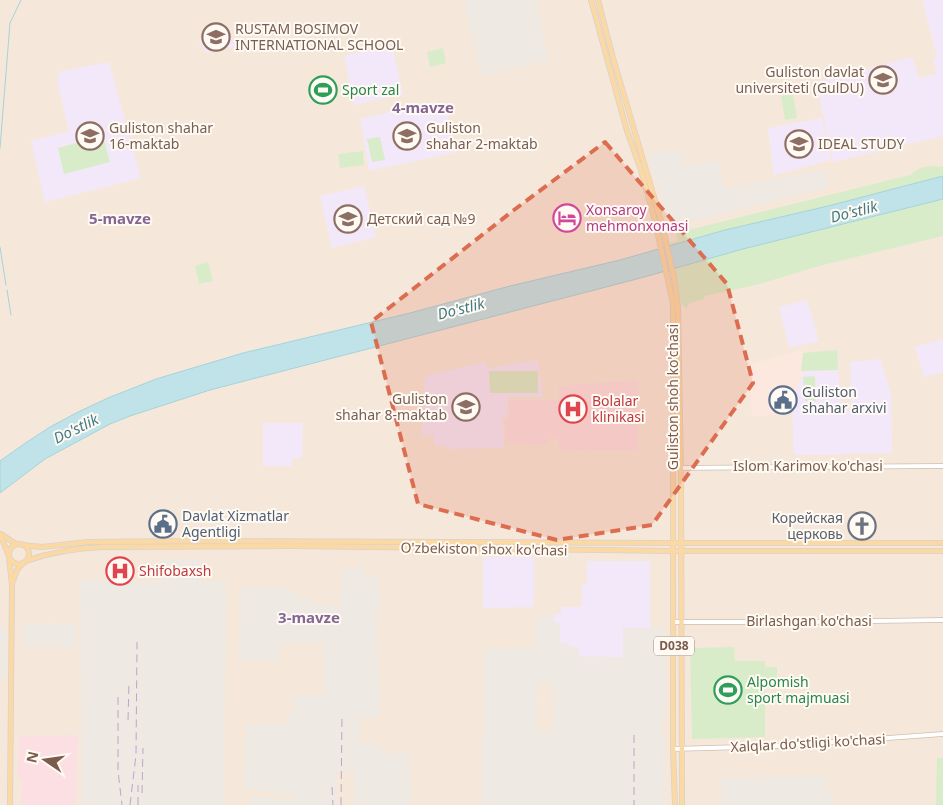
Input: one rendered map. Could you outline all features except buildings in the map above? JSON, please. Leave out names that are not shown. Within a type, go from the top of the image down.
[{"type":"main road","name":"Guliston shoh ko'chasi","points":[[591,0],[626,132],[641,170],[663,242],[678,306],[682,805]]},
{"type":"main road","name":"Guliston shoh ko'chasi","points":[[598,0],[613,58],[662,224],[663,242]]},
{"type":"main road","name":"Guliston shoh ko'chasi","points":[[671,278],[674,322],[673,749],[675,805]]},
{"type":"main road","points":[[0,534],[16,544],[23,545],[28,550],[28,558],[15,575],[12,585]]},
{"type":"main road","points":[[0,534],[9,557],[13,562],[16,564],[24,562]]},
{"type":"main road","name":"O'zbekiston shox ko'chasi","points":[[23,545],[42,547],[110,541],[943,543]]},
{"type":"main road","points":[[661,543],[661,551]]},
{"type":"main road","points":[[692,543],[692,551]]},
{"type":"main road","points":[[10,805],[12,585],[9,557],[10,549],[16,544]]},
{"type":"main road","name":"O'zbekiston shox ko'chasi","points":[[24,562],[52,553],[103,547],[292,546],[661,551],[943,551]]},
{"type":"street","name":"Islom Karimov ko'chasi","points":[[673,468],[943,466]]},
{"type":"street","name":"Birlashgan ko'chasi","points":[[674,622],[943,620]]},
{"type":"street","name":"Xalqlar do'stligi ko'chasi","points":[[673,749],[796,745],[943,734]]},
{"type":"highlighted area","points":[[605,142],[727,284],[753,383],[652,525],[557,540],[418,504],[371,322],[514,210]]},
{"type":"shaded area","points":[[0,0],[943,0],[943,805],[0,805]]},
{"type":"shaded area","points":[[464,0],[536,0],[548,60],[481,76]]},
{"type":"shaded area","name":"Guliston davlat universiteti (GulDU)","points":[[922,0],[943,0],[943,136],[833,162],[816,82],[912,57],[919,78],[936,74],[933,59],[937,57]]},
{"type":"shaded area","name":"RUSTAM BOSIMOV INTERNATIONAL SCHOOL","points":[[229,28],[234,47],[206,53],[199,42],[204,31]]},
{"type":"shaded area","points":[[392,45],[403,94],[354,105],[344,56]]},
{"type":"shaded area","name":"Guliston shahar 16-maktab","points":[[109,62],[141,178],[45,202],[31,141],[69,131],[57,80],[59,79],[58,72]]},
{"type":"shaded area","name":"Guliston shahar 2-maktab","points":[[436,101],[437,107],[446,107],[456,152],[369,171],[360,119]]},
{"type":"shaded area","name":"IDEAL STUDY","points":[[822,118],[831,160],[774,175],[768,128]]},
{"type":"shaded area","points":[[675,150],[676,154],[682,152],[683,166],[720,161],[723,189],[825,170],[829,186],[671,227],[648,154]]},
{"type":"shaded area","name":"Детский сад №9","points":[[364,186],[376,237],[332,248],[320,196]]},
{"type":"shaded area","points":[[807,300],[819,341],[789,348],[779,307]]},
{"type":"shaded area","points":[[943,339],[943,372],[924,377],[915,347]]},
{"type":"shaded area","points":[[799,351],[803,353],[801,371],[804,371],[800,379],[792,414],[752,416],[750,376],[742,367]]},
{"type":"shaded area","points":[[880,359],[891,393],[892,453],[794,455],[792,413],[798,386],[804,371],[838,370],[841,406],[847,407],[848,411],[851,411],[850,362]]},
{"type":"shaded area","name":"Guliston shahar 8-maktab","points":[[538,360],[543,397],[508,397],[507,417],[503,417],[504,448],[446,449],[446,446],[434,445],[434,435],[422,436],[425,376],[486,362],[487,368]]},
{"type":"shaded area","name":"Bolalar klinikasi","points":[[638,380],[638,450],[559,451],[559,438],[548,439],[548,445],[505,444],[505,418],[509,418],[509,400],[559,400],[559,386]]},
{"type":"shaded area","points":[[263,423],[303,423],[302,458],[292,458],[292,466],[263,466]]},
{"type":"shaded area","points":[[483,557],[534,557],[534,607],[483,608]]},
{"type":"shaded area","points":[[162,559],[202,559],[202,582],[226,582],[224,805],[82,805],[80,581],[162,582]]},
{"type":"shaded area","points":[[587,561],[650,561],[650,628],[623,628],[623,657],[579,656],[579,648],[569,646],[568,643],[560,643],[560,623],[554,623],[554,614],[561,614],[561,607],[582,607],[582,584],[587,584]]},
{"type":"shaded area","points":[[365,567],[365,577],[378,577],[379,617],[376,617],[380,718],[359,717],[360,736],[356,736],[356,742],[380,743],[380,750],[383,750],[384,753],[409,753],[411,805],[355,805],[354,771],[338,771],[336,772],[337,805],[251,805],[252,796],[293,800],[294,795],[245,789],[245,725],[288,725],[288,714],[293,714],[293,696],[324,695],[324,643],[280,643],[280,660],[239,660],[241,588],[295,590],[295,597],[310,597],[310,605],[341,606],[342,570],[354,570],[355,568]]},
{"type":"shaded area","points":[[536,615],[554,616],[555,623],[560,623],[569,643],[580,648],[579,656],[623,657],[623,628],[664,627],[666,718],[661,719],[661,732],[665,732],[665,805],[482,805],[485,649],[536,648]],"holes":[[[537,683],[553,683],[554,731],[535,730]]]},
{"type":"shaded area","points":[[23,623],[76,624],[76,647],[23,647]]},
{"type":"shaded area","points":[[6,627],[7,678],[0,678],[0,628]]},
{"type":"shaded area","points":[[78,735],[75,805],[21,805],[22,779],[18,778],[19,736]]},
{"type":"shaded area","points":[[826,776],[826,793],[832,793],[832,805],[721,805],[722,778]]},
{"type":"green space","points":[[443,48],[446,63],[430,67],[427,52]]},
{"type":"green space","points":[[793,94],[797,118],[785,120],[781,96]]},
{"type":"green space","points":[[103,136],[110,162],[64,174],[58,148]]},
{"type":"green space","points":[[380,137],[385,160],[372,162],[367,139]]},
{"type":"green space","points":[[363,151],[364,165],[340,168],[338,154]]},
{"type":"green space","points":[[943,166],[943,236],[823,265],[756,285],[705,296],[704,299],[690,303],[686,309],[681,303],[668,243],[678,241],[676,233],[910,175],[920,168]]},
{"type":"green space","points":[[208,262],[213,281],[199,284],[195,266]]},
{"type":"green space","points":[[837,350],[838,370],[801,371],[803,353]]},
{"type":"green space","points":[[489,371],[538,371],[538,393],[490,393]]},
{"type":"green space","points":[[815,376],[816,401],[805,401],[803,377]]},
{"type":"green space","name":"Alpomish sport majmuasi","points":[[734,647],[735,661],[765,661],[765,670],[766,667],[777,667],[777,688],[765,688],[765,737],[692,739],[690,648]]},
{"type":"green space","points":[[937,758],[943,758],[943,805],[936,805]]},
{"type":"water","name":"Do'stlik","points":[[943,176],[943,199],[743,249],[637,279],[210,390],[130,416],[110,424],[45,459],[0,493],[0,461],[50,427],[78,412],[156,379],[243,353],[620,260],[725,230]]},
{"type":"waterway","points":[[0,148],[10,23],[21,0]]},
{"type":"waterway","points":[[0,247],[6,285]]},
{"type":"waterway","points":[[7,290],[11,315]]},
{"type":"railway","points":[[130,805],[136,755],[137,642]]},
{"type":"railway","points":[[128,720],[129,682]]},
{"type":"railway","points":[[118,697],[118,771],[122,805]]},
{"type":"railway","points":[[341,805],[342,715]]},
{"type":"railway","points":[[634,735],[634,805]]},
{"type":"railway","points":[[142,793],[143,748]]},
{"type":"railway","points":[[138,785],[138,805]]},
{"type":"railway","points":[[332,787],[333,805]]},
{"type":"place","name":"RUSTAM BOSIMOV INTERNATIONAL SCHOOL","points":[[216,37]]},
{"type":"place","name":"Guliston davlat universiteti (GulDU)","points":[[883,80]]},
{"type":"place","name":"Sport zal","points":[[323,90]]},
{"type":"place","name":"Guliston shahar 16-maktab","points":[[90,136]]},
{"type":"place","name":"Guliston shahar 2-maktab","points":[[407,136]]},
{"type":"place","name":"IDEAL STUDY","points":[[799,144]]},
{"type":"place","name":"Xonsaroy mehmonxonasi","points":[[567,218]]},
{"type":"place","name":"Детский сад №9","points":[[348,219]]},
{"type":"place","name":"Guliston shahar arxivi","points":[[783,400]]},
{"type":"place","name":"Guliston shahar 8-maktab","points":[[466,407]]},
{"type":"place","name":"Bolalar klinikasi","points":[[573,409]]},
{"type":"place","name":"Davlat Xizmatlar Agentligi","points":[[163,524]]},
{"type":"place","name":"Корейская церковь","points":[[862,526]]},
{"type":"place","name":"Shifobaxsh","points":[[120,571]]},
{"type":"place","name":"Alpomish sport majmuasi","points":[[728,690]]},
{"type":"district","name":"4-mavze","points":[[423,108]]},
{"type":"district","name":"5-mavze","points":[[120,219]]},
{"type":"district","name":"3-mavze","points":[[309,618]]}]
